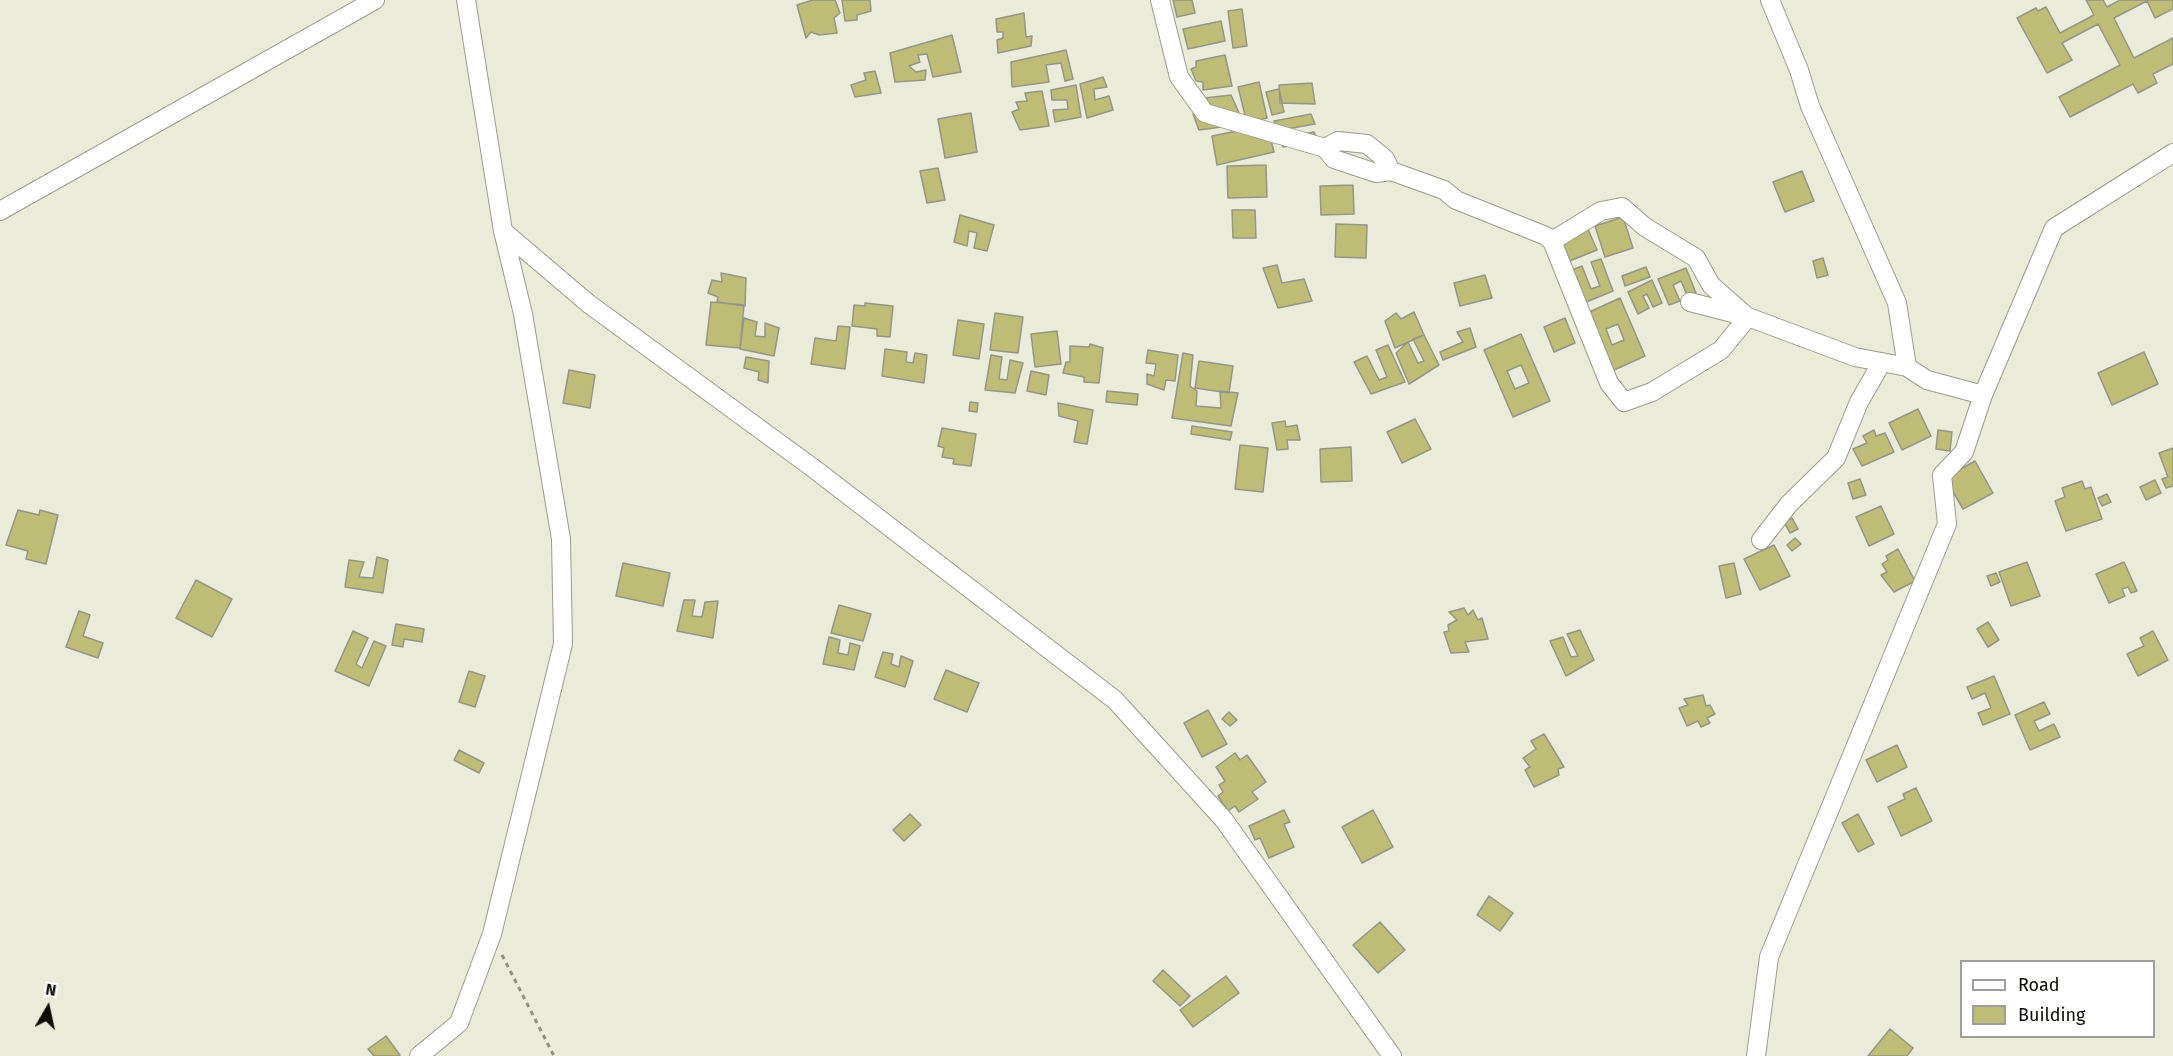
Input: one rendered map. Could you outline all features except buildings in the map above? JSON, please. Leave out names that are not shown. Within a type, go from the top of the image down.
[{"type":"street","points":[[0,211],[375,0]]},
{"type":"street","points":[[419,1056],[459,1023],[492,934],[563,644],[561,539],[523,314],[503,231],[466,0]]},
{"type":"street","points":[[1160,0],[1179,77],[1205,113],[1325,148],[1334,159],[1376,173],[1391,171],[1444,190],[1456,201],[1549,239],[1610,384],[1624,402],[1652,392],[1721,350],[1748,318]]},
{"type":"street","points":[[1770,0],[1799,70],[1810,106],[1897,303],[1907,367]]},
{"type":"street","points":[[1756,1056],[1769,957],[1874,697],[1933,563],[1947,524],[1942,475],[1964,452],[1983,395],[2054,228],[2173,153]]},
{"type":"street","points":[[1549,239],[1601,211],[1622,207],[1645,227],[1696,258],[1711,285],[1748,318]]},
{"type":"street","points":[[503,231],[590,304],[813,468],[1115,700],[1224,820],[1392,1056]]},
{"type":"street","points":[[1690,302],[1748,318],[1855,357],[1907,367],[1927,380],[1983,395]]},
{"type":"street","points":[[1761,540],[1789,504],[1836,458],[1859,402],[1882,362]]},
{"type":"path","points":[[492,934],[554,1056]]}]
